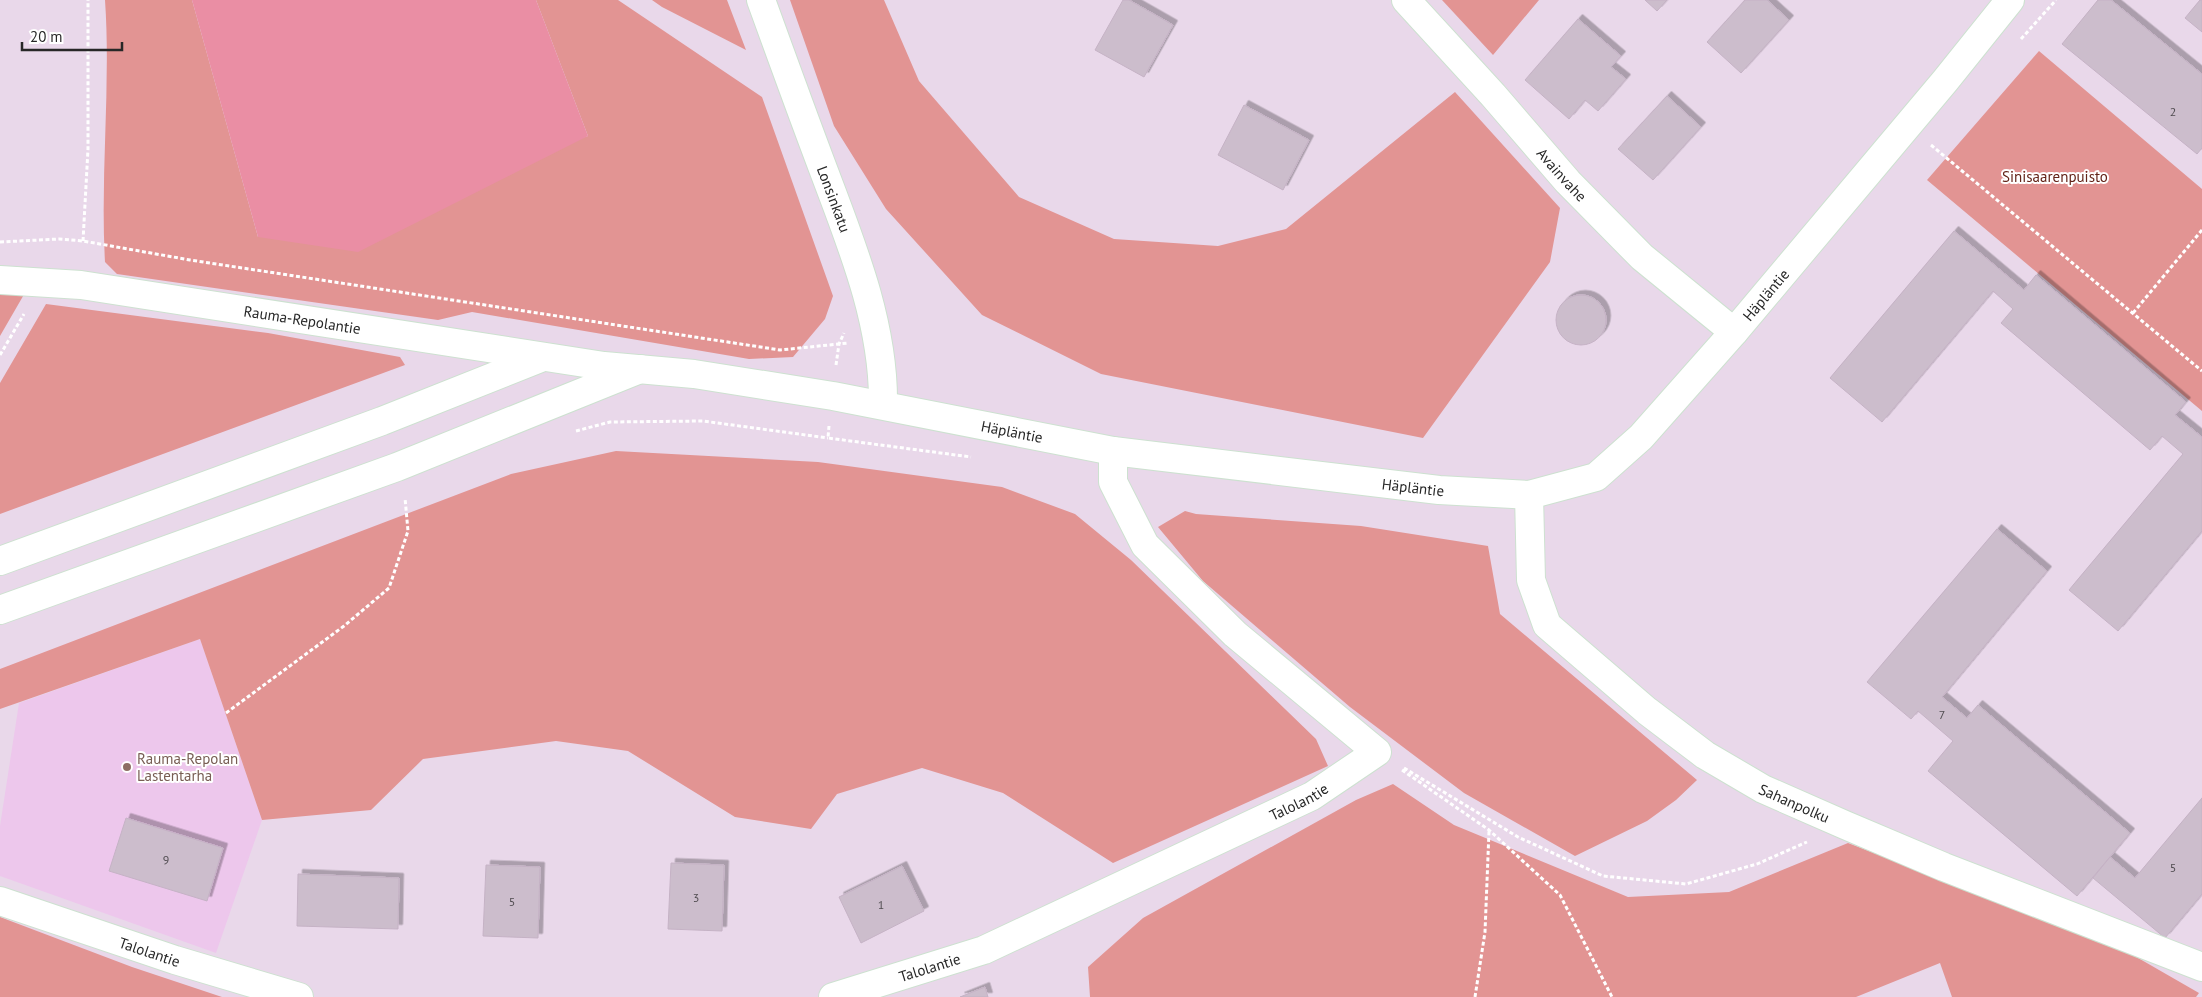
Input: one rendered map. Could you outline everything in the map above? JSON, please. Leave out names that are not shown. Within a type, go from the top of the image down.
[{"type":"street","name":"Lonsinkatu","points":[[761,0],[853,248],[878,340],[884,375],[883,404]]},
{"type":"street","name":"Avainvahe","points":[[1406,0],[1493,95],[1568,182],[1642,256],[1734,332]]},
{"type":"street","name":"Häpläntie","points":[[604,366],[694,374],[883,404],[1112,451],[1439,490],[1529,495],[1596,477],[1641,438],[1734,332],[1907,127],[2010,0]]},
{"type":"street","name":"Rauma-Repolantie","points":[[0,280],[81,285],[604,366]]},
{"type":"street","points":[[0,561],[382,421],[543,356]]},
{"type":"street","points":[[0,610],[397,467],[640,369]]},
{"type":"street","points":[[1112,451],[1113,482],[1145,546],[1235,634],[1377,752]]},
{"type":"street","name":"Sahanpolku","points":[[1529,495],[1531,580],[1547,625],[1647,711],[1705,755],[1764,789],[1845,825],[1944,867],[2202,967]]},
{"type":"street","name":"Talolantie","points":[[833,997],[984,950],[1312,796],[1377,752]]},
{"type":"street","name":"Talolantie","points":[[0,901],[174,960],[299,997]]},
{"type":"path","points":[[83,240],[88,149],[88,0]]},
{"type":"path","points":[[1907,127],[2202,371]]},
{"type":"path","points":[[2133,313],[2202,230]]},
{"type":"path","points":[[0,242],[59,238],[83,240],[190,260],[780,350],[878,340]]},
{"type":"path","points":[[0,356],[42,283]]},
{"type":"path","points":[[572,432],[610,422],[703,421],[828,438]]},
{"type":"path","points":[[226,713],[344,626],[390,588],[408,531],[404,490],[397,467]]},
{"type":"path","points":[[1377,752],[1518,837],[1603,876],[1686,884],[1757,864],[1845,825]]},
{"type":"path","points":[[1377,752],[1489,830],[1560,895],[1612,997]]},
{"type":"path","points":[[1475,997],[1485,932],[1489,830]]},
{"type":"shaded area","points":[[192,0],[536,0],[588,136],[358,252],[258,237]]},
{"type":"shaded area","name":"Rauma-Repolan Lastentarha","points":[[200,639],[262,820],[216,953],[0,876],[0,826],[19,703]]},
{"type":"green space","points":[[105,0],[192,0],[258,237],[588,136],[536,0],[618,0],[762,97],[833,296],[825,319],[793,357],[749,359],[472,312],[438,320],[117,274],[105,262],[104,197],[107,33]]},
{"type":"green space","points":[[652,0],[727,0],[746,50],[662,7]]},
{"type":"green space","points":[[790,0],[884,0],[919,81],[1019,197],[1114,239],[1218,246],[1286,229],[1455,92],[1560,208],[1550,262],[1423,438],[1101,374],[982,315],[886,209],[834,126]]},
{"type":"green space","points":[[1442,0],[1539,0],[1493,55]]},
{"type":"green space","name":"Sinisaarenpuisto","points":[[2039,51],[2202,189],[2202,411],[1927,180]]},
{"type":"green space","points":[[0,291],[26,291],[0,336]]},
{"type":"green space","points":[[46,304],[268,333],[400,357],[405,365],[0,514],[0,383]]},
{"type":"green space","points":[[616,451],[818,462],[1002,487],[1075,514],[1131,560],[1316,739],[1328,766],[1113,863],[1003,793],[922,768],[837,794],[811,829],[735,817],[628,751],[556,741],[423,759],[371,810],[262,820],[200,639],[0,709],[0,669],[511,474]]},
{"type":"green space","points":[[1185,511],[1196,514],[1361,526],[1488,546],[1500,614],[1697,780],[1676,800],[1647,821],[1575,856],[1464,793],[1350,707],[1203,581],[1158,527]]},
{"type":"green space","points":[[1393,784],[1454,825],[1628,897],[1729,892],[1848,843],[2119,947],[2199,993],[2196,997],[1952,997],[1940,963],[1856,997],[1090,997],[1088,967],[1143,918],[1356,800]]},
{"type":"green space","points":[[0,917],[132,967],[222,997],[0,997]]},
{"type":"building","points":[[1123,0],[1129,0],[1173,25],[1144,77],[1095,50]]},
{"type":"building","points":[[1645,0],[1667,0],[1657,11]]},
{"type":"building","points":[[1745,0],[1767,0],[1789,20],[1741,73],[1707,42]]},
{"type":"building","points":[[2098,0],[2111,0],[2202,74],[2202,148],[2197,154],[2062,44]]},
{"type":"building","points":[[2202,0],[2202,32],[2185,18]]},
{"type":"building","points":[[1578,19],[1621,56],[1611,67],[1626,79],[1598,111],[1585,100],[1569,119],[1525,80]]},
{"type":"building","points":[[1667,96],[1701,127],[1653,180],[1618,149]]},
{"type":"building","points":[[1244,105],[1309,140],[1283,190],[1218,155]]},
{"type":"building","points":[[1954,231],[2024,290],[2036,275],[2186,402],[2175,415],[2202,437],[2202,531],[2118,631],[2069,590],[2183,454],[2162,436],[2150,450],[2001,323],[2013,309],[1993,291],[1882,422],[1830,378]]},
{"type":"building","points":[[1581,295],[1591,297],[1599,302],[1604,310],[1606,320],[1604,330],[1599,338],[1591,343],[1581,345],[1571,343],[1563,338],[1558,330],[1556,320],[1558,310],[1563,302],[1571,297]]},
{"type":"building","points":[[1997,529],[2047,571],[1942,697],[1967,718],[1978,705],[2130,833],[2077,896],[1928,771],[1953,741],[1918,711],[1911,719],[1867,682]]},
{"type":"building","points":[[2202,798],[2202,894],[2165,938],[2093,878],[2110,857],[2135,878]]},
{"type":"building","points":[[126,818],[223,848],[207,901],[109,871]]},
{"type":"building","points":[[671,863],[724,865],[722,931],[668,929]]},
{"type":"building","points":[[486,865],[540,867],[538,938],[483,936]]},
{"type":"building","points":[[902,866],[924,911],[861,943],[839,897]]},
{"type":"building","points":[[298,874],[399,878],[398,929],[297,926]]},
{"type":"building","points":[[985,987],[988,997],[960,997]]},
{"type":"place","name":"Rauma-Repolan Lastentarha","points":[[127,767]]}]
